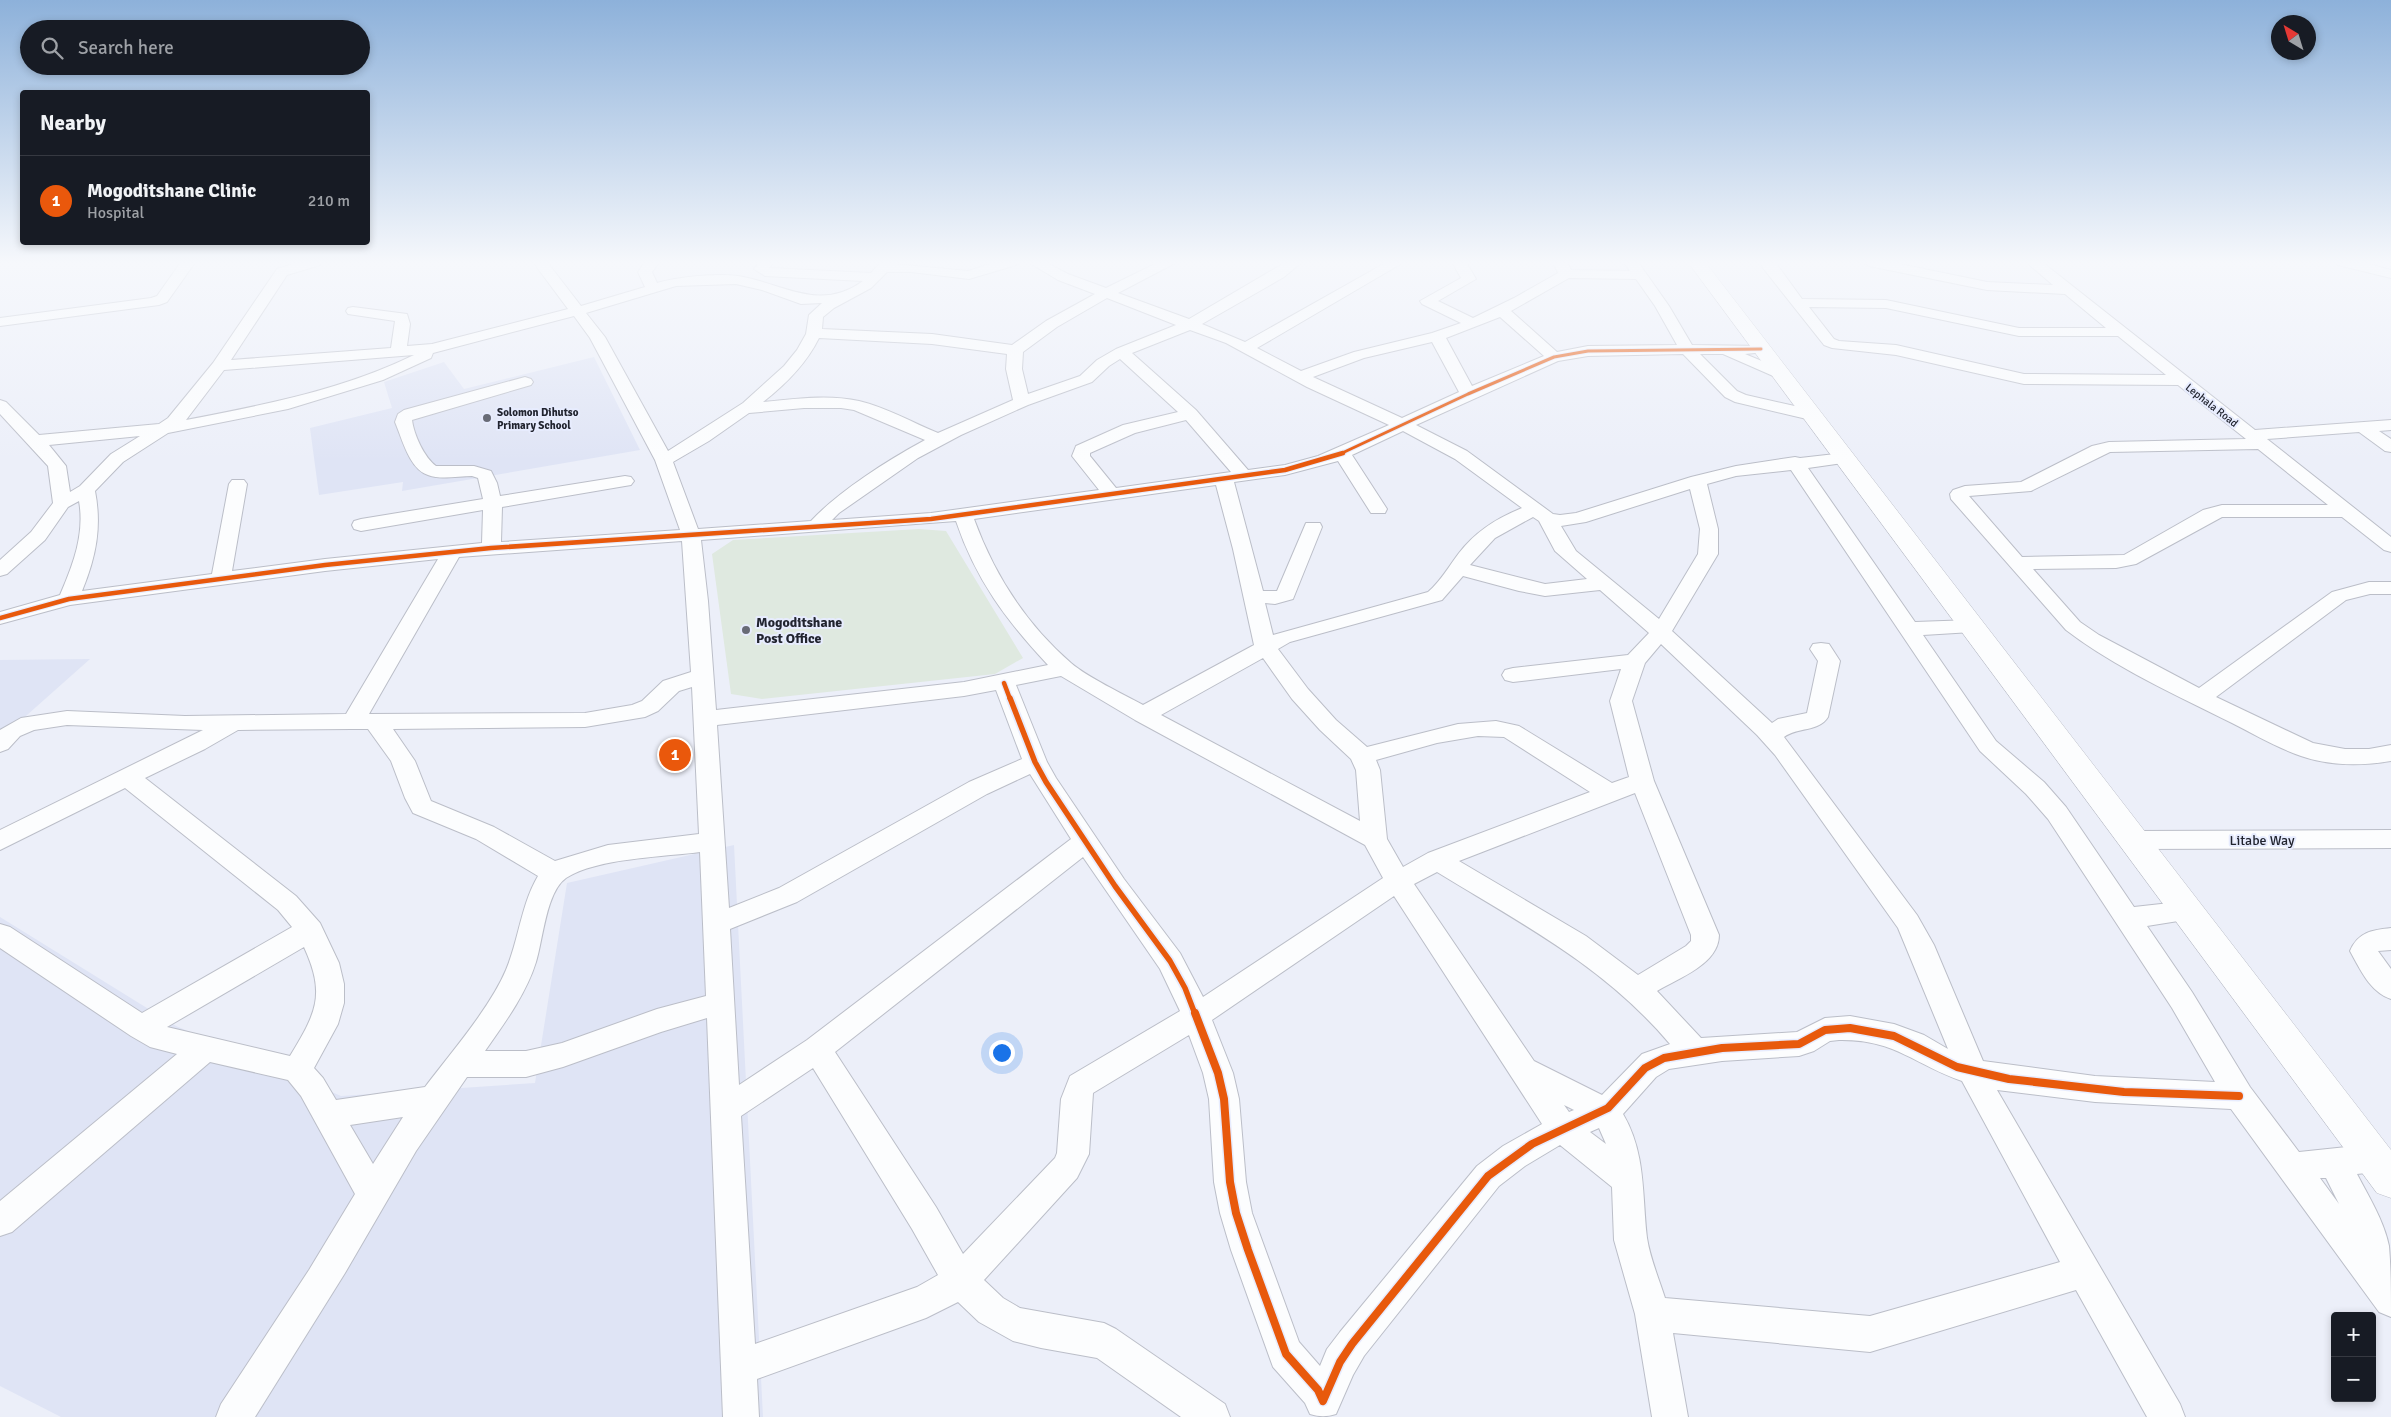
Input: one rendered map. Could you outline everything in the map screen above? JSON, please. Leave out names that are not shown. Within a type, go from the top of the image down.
[{"type":"main road","points":[[1745,328],[2383,1169]]},
{"type":"street","points":[[0,570],[38,536],[62,504],[86,490],[116,458],[163,429],[182,414],[219,366],[244,328]]},
{"type":"street","points":[[398,353],[402,328]]},
{"type":"street","points":[[219,366],[432,349],[512,328]]},
{"type":"street","points":[[591,328],[664,460],[691,534],[698,601],[712,842],[741,1417]]},
{"type":"street","points":[[664,460],[684,450],[744,409],[792,366],[813,333],[814,328]]},
{"type":"street","points":[[813,333],[932,339],[1015,350],[1047,328]]},
{"type":"street","points":[[816,527],[832,509],[876,477],[940,440],[1022,402],[1086,379],[1103,363],[1122,352],[1181,328]]},
{"type":"street","points":[[1201,328],[1247,347],[1299,377],[1405,425],[1461,455],[1541,514],[1560,521],[1579,518],[1697,481],[1736,471],[1795,462],[1844,458]]},
{"type":"street","points":[[1247,347],[1280,328]]},
{"type":"street","points":[[1299,377],[1359,356],[1437,336],[1459,328]]},
{"type":"street","points":[[1521,328],[1554,357]]},
{"type":"street","points":[[1675,328],[1687,350],[1736,397],[1811,415]]},
{"type":"street","points":[[1818,328],[1829,342],[1844,347],[1896,350],[2024,380],[2180,380]]},
{"type":"street","points":[[2001,328],[2020,332],[2121,332]]},
{"type":"street","name":"Lephala Road","points":[[2116,328],[2391,546]]},
{"type":"street","points":[[1437,336],[1468,394]]},
{"type":"street","points":[[34,441],[163,429],[240,415],[314,398],[400,368],[432,349]]},
{"type":"street","points":[[1721,349],[1780,374]]},
{"type":"street","points":[[0,618],[70,599],[453,551],[816,527],[962,515],[1304,466],[1342,453],[1468,394],[1554,357],[1576,351],[1761,349]]},
{"type":"street","points":[[1015,350],[1014,369],[1022,402]]},
{"type":"street","points":[[1122,352],[1190,414],[1233,476],[1252,596],[1265,646],[1300,694],[1328,725],[1354,746],[1362,756],[1368,770],[1374,840],[1398,881],[1563,1129],[1628,1180]]},
{"type":"street","points":[[491,548],[492,502],[485,475],[474,472],[432,471],[428,469],[417,452],[403,422],[404,418],[410,414],[525,382]]},
{"type":"street","points":[[744,409],[804,403],[842,403],[858,406],[940,440]]},
{"type":"street","points":[[3,411],[45,451],[57,466],[62,504]]},
{"type":"street","points":[[1110,494],[1081,456],[1082,450],[1129,429],[1190,414]]},
{"type":"street","points":[[2391,425],[2257,439],[2109,447],[2098,450],[2025,487],[1964,491],[1959,494],[1960,499],[2081,633],[2200,698],[2306,750],[2345,757],[2369,757],[2391,753]]},
{"type":"street","points":[[2362,427],[2391,447]]},
{"type":"street","points":[[1342,453],[1378,509]]},
{"type":"street","points":[[1795,462],[1988,746],[2047,800],[2182,1000],[2239,1096],[2384,1290]]},
{"type":"street","points":[[361,524],[625,481]]},
{"type":"street","points":[[1637,989],[1696,954],[1705,945],[1705,935],[1682,874],[1642,781],[1621,701],[1635,661],[1661,632],[1708,554],[1709,529],[1697,481]]},
{"type":"street","points":[[222,579],[238,484]]},
{"type":"street","points":[[70,599],[89,548],[91,521],[86,490]]},
{"type":"street","points":[[2018,563],[2116,562],[2129,560],[2210,514],[2222,511],[2347,511]]},
{"type":"street","points":[[1142,715],[1265,646],[1307,630],[1419,602],[1435,596],[1445,589],[1477,543],[1491,530],[1541,514]]},
{"type":"street","points":[[1541,514],[1569,556],[1661,632],[1770,736],[1908,922],[1972,1071],[1998,1122],[2166,1417]]},
{"type":"street","points":[[962,515],[973,543],[1006,604],[1027,630],[1064,669],[1142,715],[1374,840]]},
{"type":"street","points":[[1252,596],[1275,598],[1286,595],[1313,527]]},
{"type":"street","points":[[364,722],[453,551]]},
{"type":"street","points":[[1458,568],[1526,587],[1545,590],[1604,583]]},
{"type":"street","points":[[2200,698],[2340,596],[2369,588],[2391,588]]},
{"type":"street","points":[[1909,629],[1972,626]]},
{"type":"street","points":[[1770,736],[1793,721],[1809,721],[1817,717],[1829,661],[1821,649]]},
{"type":"street","points":[[1513,675],[1635,661]]},
{"type":"street","points":[[705,719],[1004,683],[1064,669]]},
{"type":"street","points":[[0,744],[12,731],[29,723],[46,719],[235,722],[364,722],[506,718],[585,720],[637,712],[650,706],[671,686],[702,676]]},
{"type":"street","points":[[1004,683],[1035,762],[1115,886],[1170,961],[1185,988],[1218,1073],[1224,1099],[1230,1182],[1236,1213],[1248,1250],[1286,1354],[1318,1390],[1323,1409]]},
{"type":"street","points":[[0,841],[197,744],[235,722]]},
{"type":"street","points":[[364,722],[392,743],[406,767],[417,800],[422,807],[485,832],[554,873]]},
{"type":"street","points":[[1362,756],[1462,731],[1499,727],[1511,731],[1611,794]]},
{"type":"street","points":[[716,924],[788,895],[978,788],[1035,762]]},
{"type":"street","points":[[127,777],[288,903],[310,930],[325,963],[330,984],[330,1003],[324,1024],[297,1070]]},
{"type":"street","points":[[739,1368],[926,1301],[960,1281],[1066,1168],[1073,1154],[1076,1099],[1081,1085],[1095,1075],[1196,1016],[1398,881],[1437,860],[1642,781]]},
{"type":"street","name":"Litabe Way","points":[[2133,840],[2391,839]]},
{"type":"street","points":[[726,1110],[817,1049],[1086,841]]},
{"type":"street","points":[[234,1417],[334,1261],[372,1193],[434,1099],[479,1040],[519,972],[529,942],[542,889],[554,873],[570,864],[590,858],[712,842]]},
{"type":"street","points":[[1437,860],[1576,944],[1637,989],[1695,1052]]},
{"type":"street","points":[[2126,918],[2188,911]]},
{"type":"street","points":[[141,1028],[310,930]]},
{"type":"street","points":[[0,934],[141,1028],[160,1038],[297,1070],[312,1088],[372,1193]]},
{"type":"street","points":[[2391,939],[2370,942],[2365,945],[2364,951],[2372,966],[2391,988]]},
{"type":"street","points":[[461,1064],[526,1064],[563,1055],[657,1021],[720,1002]]},
{"type":"street","points":[[1323,1409],[1340,1362],[1352,1344],[1488,1176],[1506,1160],[1563,1129],[1605,1111],[1628,1090],[1652,1063],[1669,1056],[1695,1052],[1799,1044],[1806,1042],[1817,1033],[1827,1029],[1870,1030],[1894,1036],[1956,1066],[2009,1079],[2144,1095],[2239,1096]]},
{"type":"street","points":[[0,1221],[204,1049]]},
{"type":"street","points":[[817,1049],[924,1218],[960,1281],[991,1310],[1013,1324],[1041,1332],[1104,1341],[1212,1417]]},
{"type":"street","points":[[1525,1071],[1605,1111],[1622,1145],[1628,1180],[1631,1240],[1652,1314],[1670,1417]]},
{"type":"street","points":[[328,1116],[434,1099]]},
{"type":"street","points":[[2334,1163],[2361,1214],[2372,1244],[2384,1290]]},
{"type":"street","points":[[2293,1167],[2334,1163],[2383,1169]]},
{"type":"street","points":[[1652,1314],[1870,1334],[2082,1272]]},
{"type":"shaded area","name":"Solomon Dihutso Primary School","points":[[594,357],[640,450],[402,491],[403,482],[319,495],[310,428],[392,408],[384,382],[444,362],[464,389]]},
{"type":"shaded area","points":[[919,529],[946,531],[1023,658],[995,674],[762,699],[731,694],[712,554],[733,540]]},
{"type":"shaded area","points":[[90,659],[0,739],[0,660]]},
{"type":"shaded area","points":[[734,845],[763,1417],[61,1417],[0,1386],[0,917],[176,1026],[341,1096],[535,1083],[567,883]]},
{"type":"cycle path","points":[[0,618],[69,599],[325,565],[491,548],[931,519],[1285,470],[1324,460],[1342,453],[1468,394],[1554,357],[1588,351],[1761,349]]},
{"type":"cycle path","points":[[1004,683],[1035,762],[1046,782],[1115,886],[1170,961],[1185,988],[1218,1073],[1224,1099],[1230,1182],[1236,1213],[1248,1250],[1286,1354],[1318,1390],[1323,1401],[1340,1362],[1352,1344],[1488,1176],[1532,1144],[1608,1108],[1645,1068],[1664,1058],[1701,1050],[1799,1044],[1825,1030],[1861,1028],[1894,1036],[1914,1044],[1957,1067],[1976,1073],[2009,1079],[2066,1087],[2124,1092],[2239,1096]]},
{"type":"place","name":"Solomon Dihutso Primary School","points":[[487,418]]},
{"type":"place","name":"Mogoditshane Post Office","points":[[746,630]]},
{"type":"place","name":"Mogoditshane Clinic","points":[[675,755]]}]
